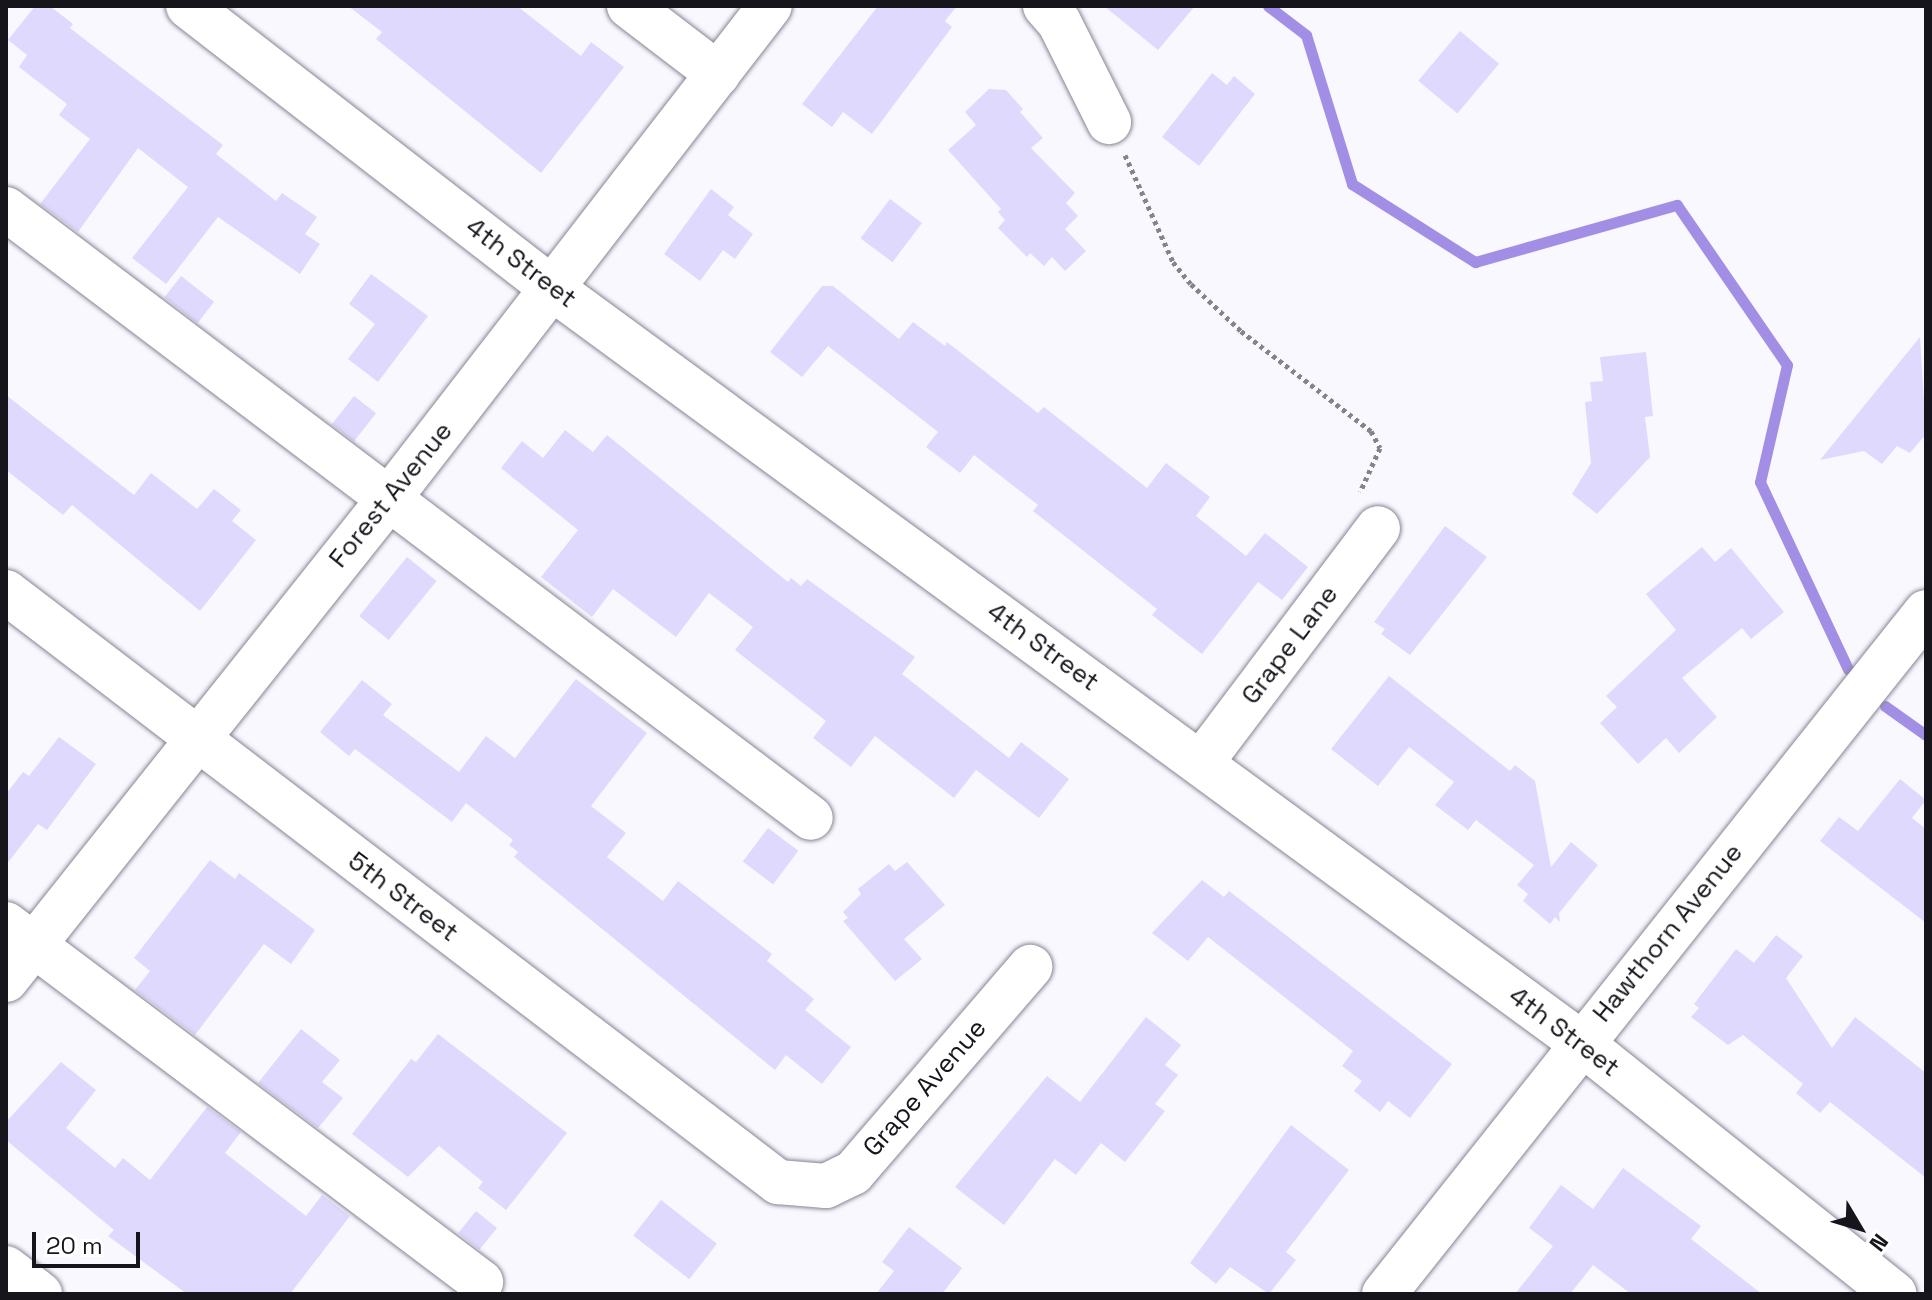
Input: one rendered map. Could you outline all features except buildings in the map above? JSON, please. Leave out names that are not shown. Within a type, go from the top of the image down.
[{"type":"street","name":"4th Street","points":[[188,6],[553,289],[1580,1042],[1894,1294]]},
{"type":"street","points":[[629,6],[718,74]]},
{"type":"street","name":"Forest Avenue","points":[[6,980],[20,934],[195,738],[388,500],[770,6]]},
{"type":"street","points":[[1045,6],[1059,22],[1109,122]]},
{"type":"street","points":[[6,209],[811,818]]},
{"type":"street","name":"Grape Lane","points":[[1201,763],[1373,535]]},
{"type":"street","name":"5th Street","points":[[6,592],[778,1182],[807,1188]]},
{"type":"street","name":"Hawthorn Avenue","points":[[1384,1294],[1580,1042],[1926,612]]},
{"type":"street","points":[[20,934],[481,1282]]},
{"type":"street","name":"Grape Avenue","points":[[807,1188],[853,1173],[1030,967]]},
{"type":"street","points":[[6,1268],[40,1294]]},
{"type":"path","points":[[1109,122],[1173,262],[1191,284],[1241,331],[1371,431],[1380,448],[1356,499],[1355,528],[1373,535]]},
{"type":"waterway","points":[[1268,6],[1306,35],[1352,184],[1475,262],[1677,205],[1787,365],[1760,482],[1848,669]]},
{"type":"waterway","points":[[1885,706],[1926,735]]}]
